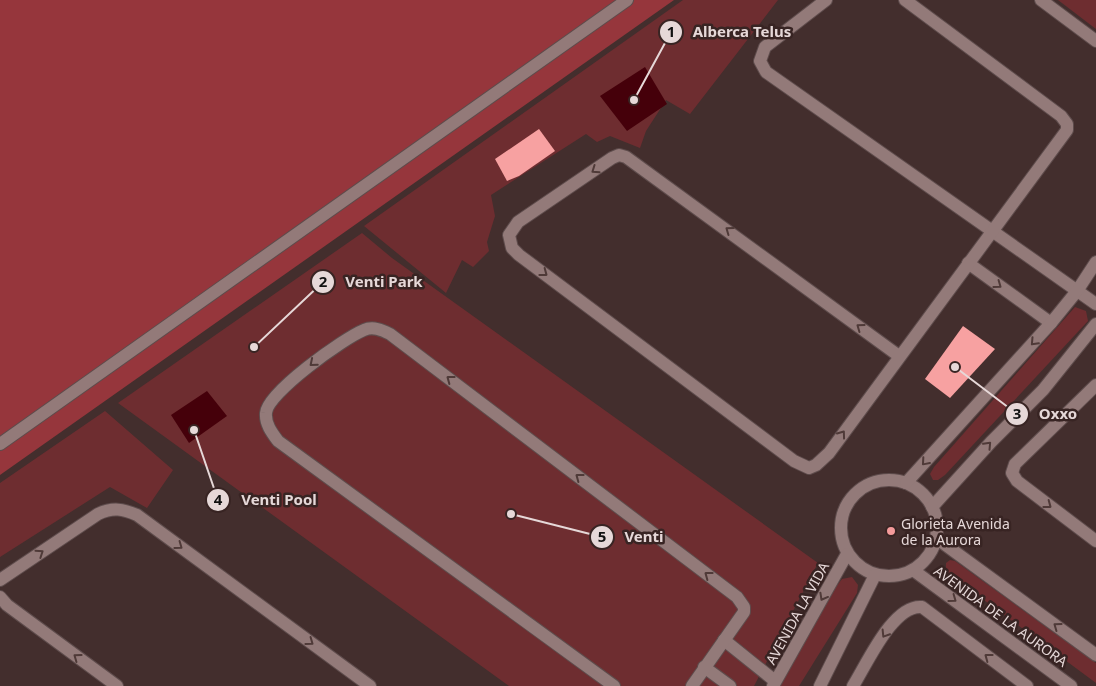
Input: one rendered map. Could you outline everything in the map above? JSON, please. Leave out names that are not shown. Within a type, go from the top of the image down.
[{"type":"street","points":[[0,444],[627,0]]},
{"type":"street","points":[[826,0],[765,47],[760,61],[766,72],[1096,304]]},
{"type":"street","points":[[899,356],[626,156],[619,155],[612,158],[518,222],[510,235],[512,248],[519,255],[801,465],[809,468],[816,466],[829,453],[968,263],[1066,134],[1067,124],[1061,116],[905,0]]},
{"type":"street","points":[[1041,0],[1096,41]]},
{"type":"street","points":[[906,483],[1051,323],[1077,291],[1096,262]]},
{"type":"street","points":[[968,263],[1051,323]]},
{"type":"street","points":[[932,507],[991,442],[1043,390],[1096,324]]},
{"type":"street","points":[[614,686],[278,441],[267,423],[266,413],[270,400],[319,358],[365,329],[376,328],[390,334],[737,597],[744,607],[744,612],[692,686]]},
{"type":"street","points":[[1096,385],[1015,464],[1012,473],[1017,481],[1096,541]]},
{"type":"street","points":[[890,480],[906,483],[916,488],[932,507],[936,518],[936,538],[930,554],[913,570],[895,576],[875,575],[860,566],[847,554],[841,529],[843,513],[850,500],[861,489],[875,482],[890,480]]},
{"type":"street","points":[[0,580],[98,514],[116,508],[127,510],[137,515],[370,686]]},
{"type":"street","name":"AVENIDA DE LA AURORA","points":[[936,538],[1096,655]]},
{"type":"street","name":"AVENIDA LA VIDA","points":[[774,684],[847,554]]},
{"type":"street","name":"AVENIDA DE LA AURORA","points":[[913,570],[1071,686]]},
{"type":"street","points":[[820,686],[875,575]]},
{"type":"street","points":[[0,597],[7,605],[116,686]]},
{"type":"street","points":[[853,686],[890,626],[902,612],[913,606],[922,607],[1027,686]]},
{"type":"street","points":[[724,640],[774,684]]},
{"type":"street","points":[[704,667],[730,686]]},
{"type":"shaded area","points":[[0,0],[674,0],[0,475]]},
{"type":"shaded area","points":[[683,0],[778,0],[690,114],[666,100],[646,131],[640,148],[610,136],[597,142],[586,134],[491,195],[495,216],[487,242],[489,251],[473,267],[462,260],[446,293],[364,226]]},
{"type":"shaded area","points":[[1058,0],[1096,0],[1096,29]]},
{"type":"shaded area","points":[[645,67],[667,104],[627,131],[600,96]]},
{"type":"shaded area","points":[[362,233],[392,258],[818,563],[754,686],[509,686],[118,403]]},
{"type":"shaded area","points":[[1075,307],[1086,311],[1088,321],[945,475],[938,480],[933,480],[930,474],[934,467]]},
{"type":"shaded area","points":[[207,391],[227,416],[189,443],[171,415]]},
{"type":"shaded area","points":[[105,411],[173,470],[147,508],[110,487],[0,557],[0,483]]},
{"type":"shaded area","points":[[950,560],[955,561],[1096,663],[1096,683],[946,572],[946,563]]},
{"type":"shaded area","points":[[852,577],[858,585],[857,593],[799,686],[780,686],[832,592],[842,579]]},
{"type":"building","points":[[539,129],[555,151],[519,176],[507,181],[495,159]]},
{"type":"building","points":[[963,326],[995,349],[950,398],[925,379]]},
{"type":"place","name":"Alberca Telus","points":[[634,100]]},
{"type":"place","name":"Venti Park","points":[[254,347]]},
{"type":"place","name":"Oxxo","points":[[955,367]]},
{"type":"place","name":"Venti Pool","points":[[194,430]]},
{"type":"place","name":"Venti","points":[[511,514]]},
{"type":"place","name":"Glorieta Avenida de la Aurora","points":[[891,531]]}]
